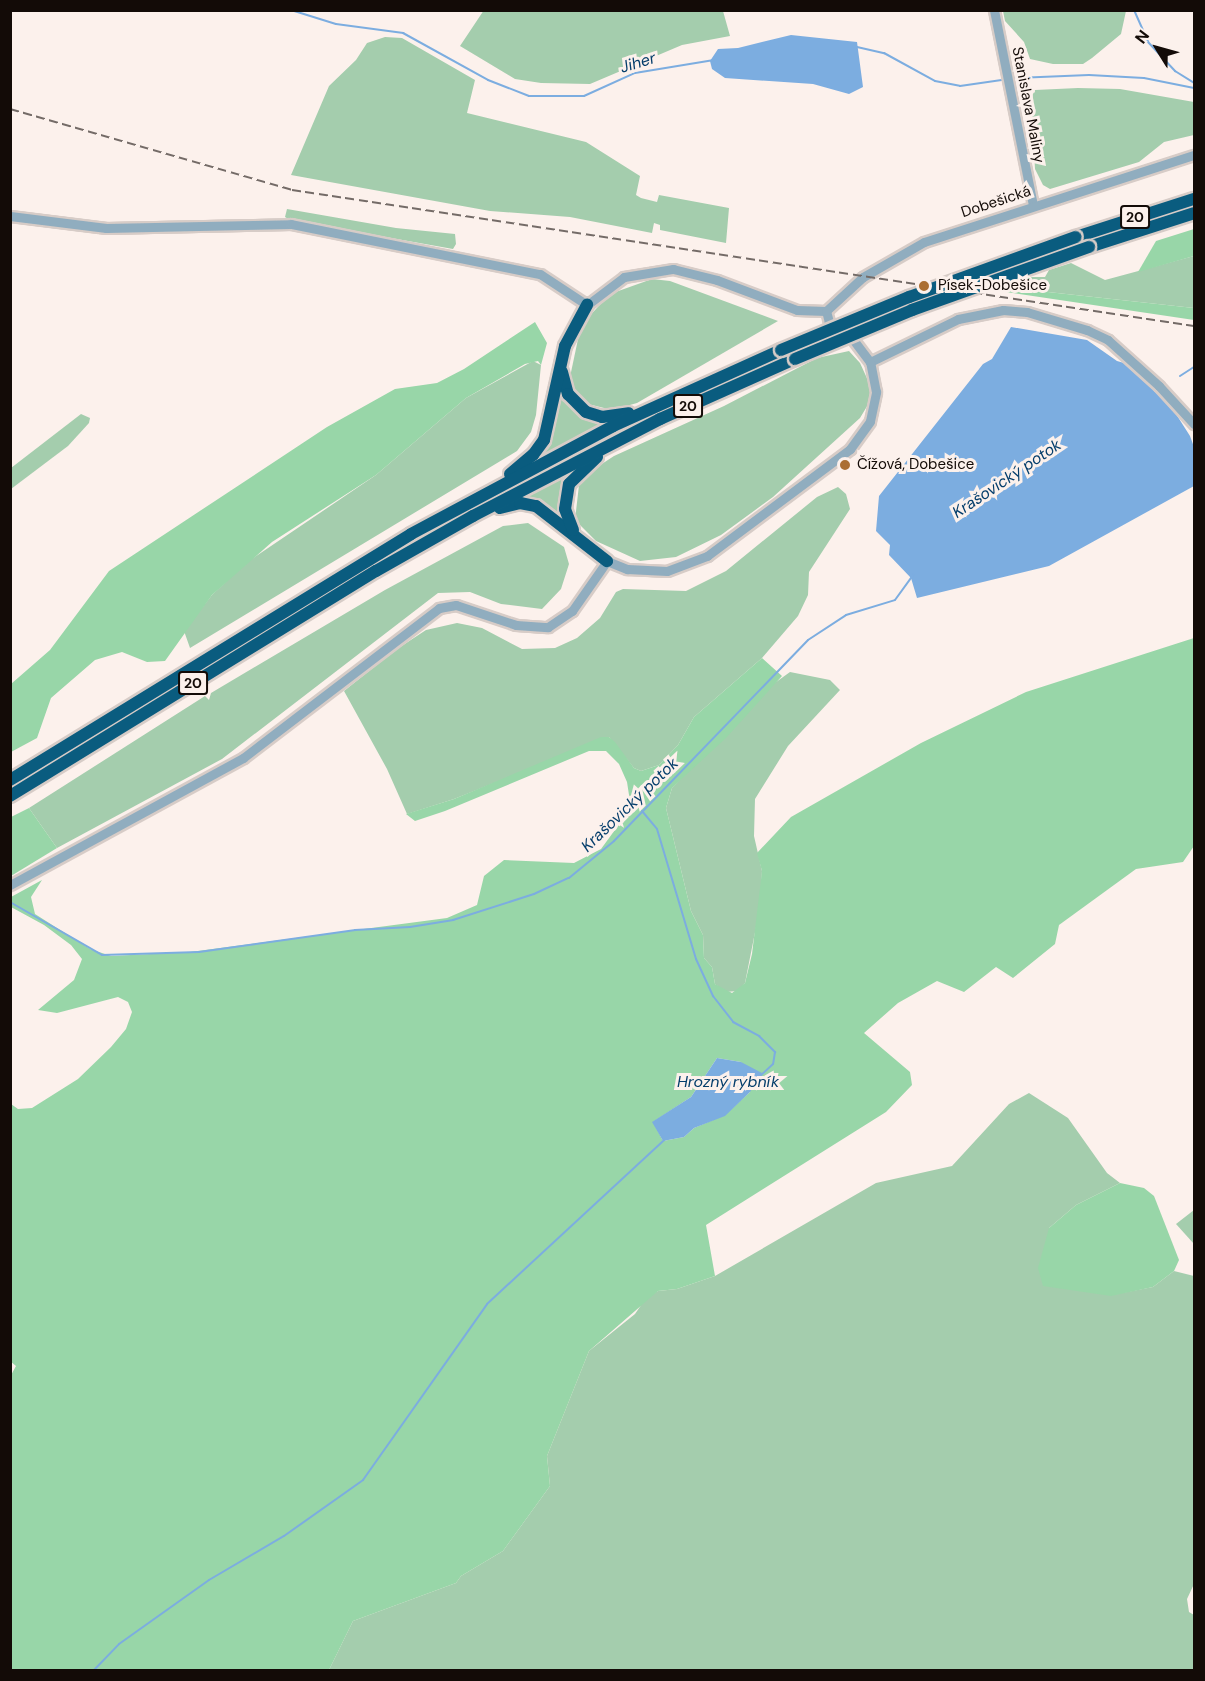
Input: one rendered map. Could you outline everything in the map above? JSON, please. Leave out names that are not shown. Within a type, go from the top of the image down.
[{"type":"highway","name":"20","points":[[10,780],[401,540],[652,408],[781,350],[909,297],[1076,237],[1194,199]]},
{"type":"highway","name":"20","points":[[10,796],[366,577],[473,516],[624,438],[795,359],[912,310],[1089,247],[1194,213]]},
{"type":"highway","points":[[476,499],[539,448],[551,418],[562,358],[572,329],[587,305]]},
{"type":"highway","points":[[562,358],[568,394],[586,412],[611,417],[652,408]]},
{"type":"highway","points":[[574,531],[566,509],[569,484],[581,468],[624,438]]},
{"type":"highway","points":[[473,516],[512,504],[528,504],[574,531],[607,561]]},
{"type":"street","name":"Stanislava Maliny","points":[[994,10],[1033,205]]},
{"type":"street","name":"Dobešická","points":[[826,311],[844,291],[903,251],[1033,205],[1194,155]]},
{"type":"street","points":[[10,216],[106,228],[291,224],[540,274],[587,305],[624,277],[673,269],[717,280],[797,310],[826,311],[829,321],[851,337],[870,362],[876,392],[870,421],[862,436],[835,461],[714,551],[686,567],[645,572],[607,561],[572,611],[548,627],[516,625],[456,605],[439,608],[243,758],[10,885]]},
{"type":"street","points":[[870,362],[958,319],[1003,310],[1027,312],[1077,326],[1108,340],[1160,386],[1194,424]]},
{"type":"green space","points":[[484,10],[723,11],[730,36],[682,45],[590,84],[541,83],[515,79],[460,46]]},
{"type":"green space","points":[[1003,10],[1126,11],[1121,34],[1092,58],[1083,64],[1053,64],[1030,59],[1024,42],[1005,21]]},
{"type":"green space","points":[[385,37],[402,38],[475,80],[467,113],[586,142],[640,176],[636,195],[641,198],[657,202],[659,195],[729,208],[726,243],[660,230],[660,225],[654,223],[652,233],[570,217],[490,211],[291,175],[329,86],[356,60],[367,43]]},
{"type":"green space","points":[[1120,89],[1194,102],[1194,135],[1164,142],[1139,162],[1050,189],[1043,185],[1035,169],[1031,98],[1035,90]]},
{"type":"green space","points":[[287,209],[396,228],[455,234],[456,244],[453,249],[290,220],[285,217]]},
{"type":"green space","points":[[1194,229],[1194,256],[1138,272],[1156,241]]},
{"type":"green space","points":[[1194,256],[1194,308],[1003,287],[1029,277],[1045,277],[1049,270],[1071,263],[1105,280]]},
{"type":"green space","points":[[652,279],[670,281],[778,321],[637,403],[612,410],[588,404],[573,390],[570,377],[581,325],[610,294]]},
{"type":"green space","points":[[1003,287],[1194,308],[1194,320],[999,291]]},
{"type":"green space","points":[[535,322],[547,343],[541,365],[538,361],[525,364],[466,398],[376,475],[272,542],[212,595],[165,661],[147,662],[122,652],[95,660],[51,698],[37,738],[11,752],[11,684],[50,650],[109,571],[327,427],[395,389],[437,383],[464,369]]},
{"type":"green space","points":[[849,351],[860,363],[871,387],[869,403],[860,418],[773,497],[721,535],[676,557],[640,561],[596,541],[575,520],[579,485],[585,475],[614,456],[724,406],[817,358]]},
{"type":"green space","points":[[533,361],[541,365],[536,415],[531,432],[517,451],[190,648],[184,631],[212,595],[246,563],[376,475],[466,398]]},
{"type":"green space","points":[[560,387],[608,422],[539,458],[555,421]]},
{"type":"green space","points":[[81,414],[90,418],[89,423],[68,446],[11,489],[11,468]]},
{"type":"green space","points":[[574,469],[567,478],[565,521],[517,500]]},
{"type":"green space","points":[[838,487],[846,494],[850,509],[809,572],[808,595],[798,616],[762,658],[694,717],[678,745],[659,765],[641,771],[634,768],[609,737],[454,799],[407,814],[387,769],[344,691],[394,651],[426,630],[457,623],[482,628],[522,649],[555,648],[577,638],[600,618],[616,592],[623,589],[686,591],[726,571],[817,497]]},
{"type":"green space","points":[[528,523],[564,547],[569,564],[561,589],[542,609],[501,604],[470,592],[438,593],[222,759],[57,848],[29,808],[205,696],[209,700],[211,693],[385,590],[503,526]]},
{"type":"green space","points":[[1194,638],[1194,846],[1183,862],[1136,869],[1059,925],[1055,944],[1013,978],[996,967],[964,992],[937,981],[898,1003],[864,1033],[910,1072],[912,1085],[886,1112],[706,1225],[715,1276],[677,1289],[658,1291],[589,1351],[547,1456],[550,1486],[503,1551],[461,1576],[456,1583],[353,1621],[329,1670],[11,1670],[10,1377],[16,1366],[10,1361],[11,1104],[18,1109],[32,1108],[78,1079],[126,1029],[132,1012],[128,1002],[118,997],[57,1013],[38,1010],[74,980],[82,959],[71,945],[44,925],[11,907],[11,897],[42,880],[31,897],[35,914],[90,949],[111,956],[190,952],[447,918],[477,905],[484,876],[504,860],[574,863],[601,849],[631,808],[627,782],[619,764],[606,751],[589,751],[445,811],[415,821],[406,814],[454,799],[601,737],[609,737],[615,742],[634,768],[641,771],[659,765],[678,745],[694,717],[762,658],[782,676],[726,738],[672,788],[666,808],[691,911],[703,935],[704,958],[712,967],[715,984],[732,993],[745,983],[752,954],[762,871],[757,853],[791,817],[921,743],[1026,692]],"holes":[[[717,1058],[741,1062],[750,1092],[725,1115],[694,1128],[684,1137],[663,1141],[653,1122],[691,1097]]]},
{"type":"green space","points":[[790,672],[830,680],[840,690],[788,746],[755,799],[754,836],[762,871],[760,907],[745,983],[738,991],[725,992],[715,984],[712,967],[704,958],[703,935],[691,911],[666,808],[672,788],[772,685]]},
{"type":"green space","points":[[29,808],[57,848],[11,876],[11,817]]},
{"type":"green space","points":[[1029,1093],[1068,1118],[1107,1173],[1120,1183],[1076,1205],[1049,1228],[1097,1291],[1111,1295],[1153,1287],[1174,1271],[1194,1276],[1194,1584],[1187,1599],[1189,1612],[1194,1615],[1194,1670],[329,1670],[353,1621],[456,1583],[461,1576],[503,1551],[550,1486],[547,1456],[589,1351],[635,1314],[646,1298],[658,1291],[677,1289],[715,1276],[876,1183],[952,1166],[1009,1104]]},
{"type":"green space","points":[[1120,1183],[1144,1188],[1154,1196],[1179,1260],[1174,1271],[1153,1287],[1111,1296],[1043,1286],[1038,1268],[1049,1228],[1076,1205]]},
{"type":"green space","points":[[1194,1210],[1194,1244],[1176,1224]]},
{"type":"water","points":[[791,35],[857,42],[863,87],[849,94],[813,84],[725,78],[712,69],[710,61],[718,49],[738,48]]},
{"type":"water","points":[[1011,327],[1087,340],[1117,361],[1131,365],[1176,414],[1190,436],[1194,447],[1194,486],[1049,566],[917,598],[911,578],[889,555],[890,545],[876,531],[879,496],[983,364],[992,359]]},
{"type":"water","name":"Hrozný rybník","points":[[717,1058],[741,1062],[762,1073],[750,1092],[725,1116],[694,1128],[684,1137],[663,1141],[652,1122],[691,1097]]},
{"type":"waterway","name":"Jiher","points":[[291,10],[336,24],[403,33],[488,80],[529,96],[584,96],[635,73],[714,60]]},
{"type":"waterway","points":[[1134,10],[1148,42],[1175,71],[1194,83]]},
{"type":"waterway","name":"Jiher","points":[[857,47],[884,53],[935,81],[960,86],[1002,80]]},
{"type":"waterway","name":"Jiher","points":[[1013,78],[1089,75],[1144,78],[1194,88]]},
{"type":"waterway","name":"Krašovický potok","points":[[1180,376],[1194,367]]},
{"type":"waterway","name":"Krašovický potok","points":[[10,902],[102,955],[199,952],[355,930],[410,927],[453,920],[534,894],[569,878],[614,841],[808,640],[846,615],[895,600],[913,575]]},
{"type":"waterway","points":[[642,811],[657,829],[696,959],[713,996],[733,1022],[759,1036],[775,1052],[773,1064],[759,1077]]},
{"type":"waterway","points":[[94,1670],[119,1644],[209,1580],[284,1536],[363,1480],[487,1304],[665,1139]]},
{"type":"railway","points":[[10,109],[292,190],[1194,326]]},
{"type":"place","name":"Písek-Dobešice","points":[[924,286]]},
{"type":"place","name":"Čížová, Dobešice","points":[[845,465]]}]
